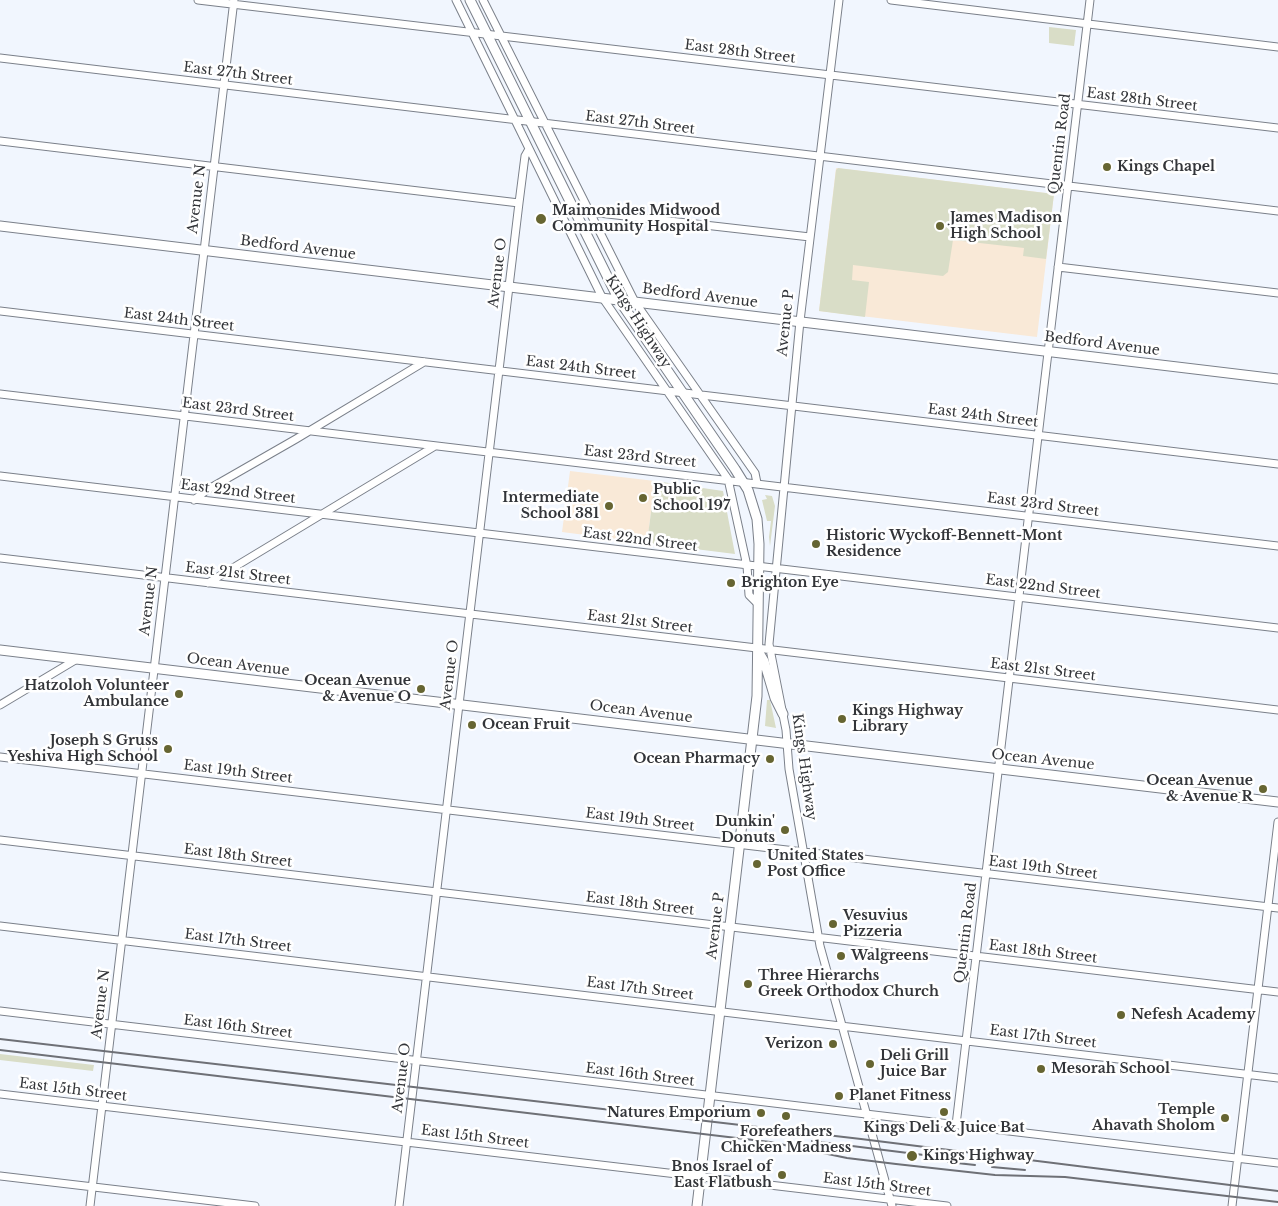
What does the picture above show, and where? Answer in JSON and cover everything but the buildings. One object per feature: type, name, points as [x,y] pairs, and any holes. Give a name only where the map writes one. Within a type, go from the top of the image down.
[{"type":"main road","name":"Kings Highway","points":[[470,0],[619,300],[748,491],[757,519],[757,648]]},
{"type":"main road","name":"Bedford Avenue","points":[[0,226],[1278,379]]},
{"type":"main road","points":[[757,648],[764,662],[782,714]]},
{"type":"main road","name":"Avenue P","points":[[697,1206],[757,696],[757,648]]},
{"type":"main road","name":"Ocean Avenue","points":[[0,650],[1278,802]]},
{"type":"street","name":"East 28th Street","points":[[198,0],[234,2],[501,36],[1278,128]]},
{"type":"street","name":"Kings Highway","points":[[456,0],[602,297],[728,480],[747,566],[749,595],[758,604]]},
{"type":"street","name":"Kings Highway","points":[[483,0],[635,302],[755,474],[757,483]]},
{"type":"street","name":"Avenue P","points":[[770,650],[800,321],[839,0]]},
{"type":"street","points":[[891,0],[1278,46]]},
{"type":"street","name":"Quentin Road","points":[[956,1125],[1090,0]]},
{"type":"street","name":"Avenue N","points":[[90,1206],[110,1024],[132,856],[234,2]]},
{"type":"street","name":"East 27th Street","points":[[0,58],[1278,210]]},
{"type":"street","points":[[0,141],[519,203]]},
{"type":"street","name":"Avenue O","points":[[399,1206],[519,203],[525,156],[529,149]]},
{"type":"street","points":[[560,211],[590,212],[810,237]]},
{"type":"street","points":[[1058,267],[1278,293]]},
{"type":"street","name":"East 24th Street","points":[[0,312],[1278,464]]},
{"type":"street","points":[[194,500],[207,490],[310,431],[424,362]]},
{"type":"street","name":"East 23rd Street","points":[[0,394],[1278,546]]},
{"type":"street","points":[[208,583],[436,446]]},
{"type":"street","name":"East 22nd Street","points":[[0,476],[1278,628]]},
{"type":"street","name":"East 21st Street","points":[[0,558],[1278,710]]},
{"type":"street","name":"Kings Highway","points":[[770,650],[818,938],[892,1203]]},
{"type":"street","points":[[0,705],[77,659]]},
{"type":"street","name":"East 19th Street","points":[[0,756],[1278,908]]},
{"type":"street","points":[[1232,1206],[1278,822]]},
{"type":"street","name":"East 18th Street","points":[[0,840],[1278,992]]},
{"type":"street","name":"East 17th Street","points":[[0,926],[1278,1078]]},
{"type":"street","name":"East 16th Street","points":[[0,1011],[1278,1164]]},
{"type":"street","name":"East 15th Street","points":[[0,1094],[700,1177],[892,1203],[947,1206]]},
{"type":"street","points":[[0,1176],[254,1206]]},
{"type":"shaded area","name":"James Madison High School","points":[[836,168],[1054,194],[1037,337],[819,311]]},
{"type":"shaded area","name":"Intermediate School 381","points":[[570,471],[655,481],[647,543],[562,532]]},
{"type":"green space","points":[[1049,27],[1076,30],[1074,46],[1049,43]]},
{"type":"green space","name":"James Madison High School","points":[[838,168],[1054,194],[1046,259],[1023,256],[1024,248],[953,240],[948,272],[943,276],[853,265],[852,280],[869,282],[865,317],[819,311],[836,170]]},
{"type":"green space","points":[[655,481],[723,491],[735,554],[647,543]]},
{"type":"green space","points":[[765,495],[772,496],[775,506],[770,546],[771,521],[767,521],[762,500],[767,499]]},
{"type":"green space","points":[[767,700],[770,700],[776,728],[765,726]]},
{"type":"green space","points":[[0,1054],[94,1065],[93,1071],[0,1060]]},
{"type":"railway","points":[[0,1039],[861,1139],[1278,1191]]},
{"type":"railway","points":[[0,1050],[770,1142],[847,1158],[896,1164],[995,1175],[1065,1177],[1278,1202]]},
{"type":"railway","points":[[812,1141],[956,1159]]},
{"type":"railway","points":[[948,1162],[975,1165]]},
{"type":"railway","points":[[992,1167],[1025,1170]]},
{"type":"place","name":"Kings Chapel","points":[[1107,167]]},
{"type":"place","name":"Maimonides Midwood Community Hospital","points":[[541,219]]},
{"type":"place","name":"James Madison High School","points":[[940,226]]},
{"type":"place","name":"Public School 197","points":[[643,498]]},
{"type":"place","name":"Intermediate School 381","points":[[609,506]]},
{"type":"place","name":"Historic Wyckoff-Bennett-Mont Residence","points":[[816,544]]},
{"type":"place","name":"Brighton Eye","points":[[731,583]]},
{"type":"place","name":"Ocean Avenue & Avenue O","points":[[421,689]]},
{"type":"place","name":"Hatzoloh Volunteer Ambulance","points":[[179,694]]},
{"type":"place","name":"Kings Highway Library","points":[[842,719]]},
{"type":"place","name":"Ocean Fruit","points":[[472,725]]},
{"type":"place","name":"Joseph S Gruss Yeshiva High School","points":[[168,749]]},
{"type":"place","name":"Ocean Pharmacy","points":[[770,759]]},
{"type":"place","name":"Ocean Avenue & Avenue R","points":[[1263,789]]},
{"type":"place","name":"Dunkin' Donuts","points":[[785,830]]},
{"type":"place","name":"United States Post Office","points":[[757,864]]},
{"type":"place","name":"Vesuvius Pizzeria","points":[[833,924]]},
{"type":"place","name":"Walgreens","points":[[841,956]]},
{"type":"place","name":"Three Hierarchs Greek Orthodox Church","points":[[748,984]]},
{"type":"place","name":"Nefesh Academy","points":[[1121,1015]]},
{"type":"place","name":"Verizon","points":[[833,1044]]},
{"type":"place","name":"Deli Grill Juice Bar","points":[[870,1064]]},
{"type":"place","name":"Mesorah School","points":[[1041,1069]]},
{"type":"place","name":"Planet Fitness","points":[[839,1096]]},
{"type":"place","name":"Kings Deli & Juice Bat","points":[[944,1112]]},
{"type":"place","name":"Natures Emporium","points":[[761,1113]]},
{"type":"place","name":"Forefeathers Chicken Madness","points":[[786,1116]]},
{"type":"place","name":"Temple Ahavath Sholom","points":[[1225,1118]]},
{"type":"place","name":"Kings Highway","points":[[912,1156]]},
{"type":"place","name":"Bnos Israel of East Flatbush","points":[[782,1175]]}]
